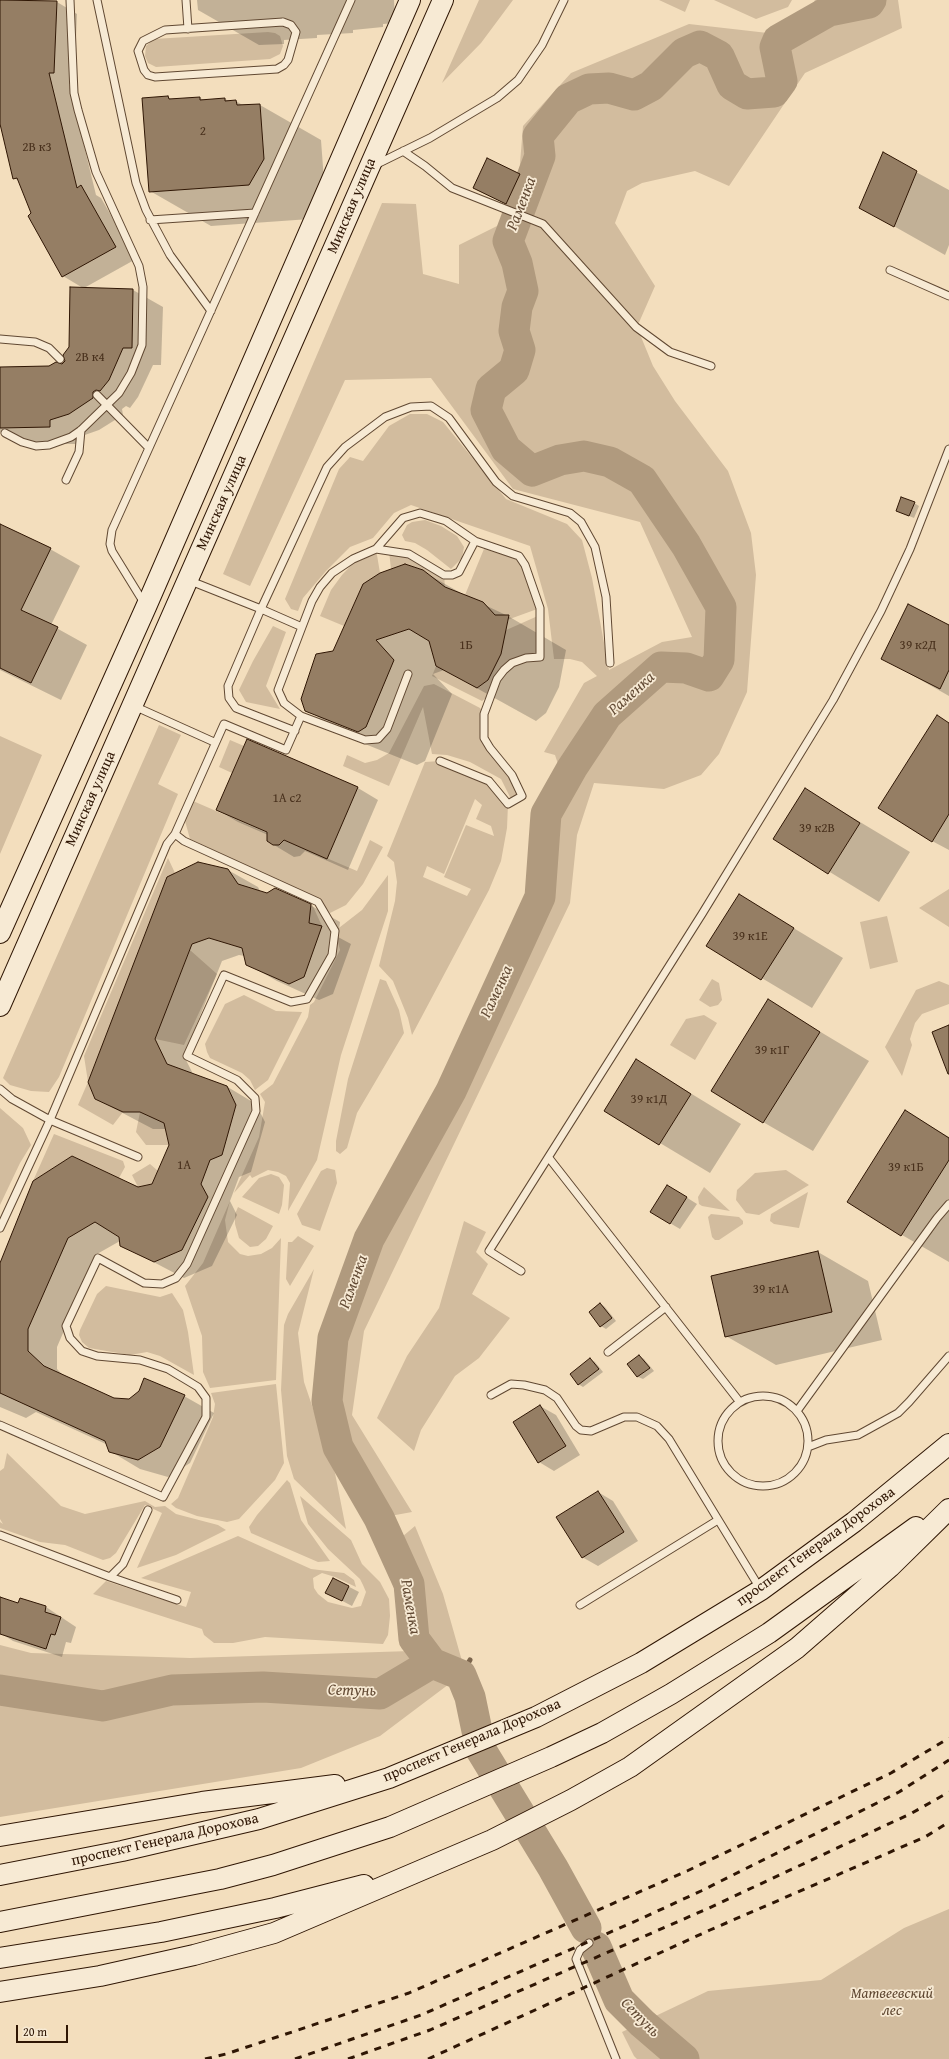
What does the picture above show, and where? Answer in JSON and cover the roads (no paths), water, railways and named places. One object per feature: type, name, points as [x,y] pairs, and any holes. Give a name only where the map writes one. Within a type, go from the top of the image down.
[{"type":"main road","name":"Минская улица","points":[[0,933],[146,607],[410,0]]},
{"type":"main road","name":"Минская улица","points":[[0,1006],[443,0]]},
{"type":"main road","name":"проспект Генерала Дорохова","points":[[0,1875],[201,1834],[258,1819],[389,1778],[536,1717],[641,1663],[761,1590],[854,1522],[949,1444]]},
{"type":"main road","points":[[0,1922],[220,1879],[273,1865],[390,1827],[551,1757],[602,1733],[671,1694],[769,1633],[949,1504]]},
{"type":"main road","points":[[0,1992],[100,1976],[194,1955],[274,1933],[421,1872],[492,1840],[571,1800],[630,1767],[797,1648],[890,1567],[949,1509]]},
{"type":"main road","points":[[0,1836],[202,1802],[389,1778]]},
{"type":"main road","points":[[0,1958],[161,1932],[275,1908],[348,1888],[421,1872]]},
{"type":"lane","points":[[5,433],[30,446],[42,446],[60,442],[81,430],[125,384],[140,350],[143,287],[135,254],[96,172],[80,124],[74,93],[70,0]]},
{"type":"lane","points":[[96,0],[136,183],[150,220],[170,255],[211,312]]},
{"type":"lane","points":[[186,0],[188,29]]},
{"type":"lane","points":[[146,607],[112,551],[110,538],[149,448],[351,0]]},
{"type":"lane","points":[[369,168],[430,138],[497,98],[518,80],[542,45],[564,0]]},
{"type":"lane","points":[[283,22],[291,25],[296,32],[288,60],[284,65],[277,69],[155,77],[148,75],[144,70],[138,52],[143,41],[162,31],[188,29],[283,22]]},
{"type":"lane","points":[[403,151],[425,166],[452,188],[543,224],[636,327],[670,352],[711,366]]},
{"type":"lane","points":[[150,220],[255,213]]},
{"type":"lane","points":[[890,270],[949,296]]},
{"type":"lane","points":[[0,339],[35,342],[49,348],[60,358]]},
{"type":"lane","points":[[96,396],[149,448]]},
{"type":"lane","points":[[295,731],[236,708],[229,698],[228,686],[261,609],[327,467],[345,447],[385,417],[411,407],[431,406],[449,418],[496,482],[513,496],[570,513],[581,522],[595,547],[606,597],[610,663]]},
{"type":"lane","points":[[66,480],[79,452],[81,430]]},
{"type":"lane","points":[[522,1271],[489,1251],[542,1164],[549,1158],[726,876],[833,700],[881,611],[910,549],[949,449]]},
{"type":"lane","points":[[408,674],[387,729],[378,739],[364,740],[301,716],[284,703],[278,690],[312,601],[332,573],[353,559],[376,549],[403,518],[420,513],[446,521],[475,540],[519,556],[525,565],[540,608],[540,657],[526,658],[512,662],[497,679],[484,714],[484,738],[490,748],[512,775],[522,796],[508,804],[489,781],[440,761]]},
{"type":"lane","points":[[376,549],[409,554],[444,575],[452,576],[459,572],[475,540]]},
{"type":"lane","points":[[188,580],[302,627]]},
{"type":"lane","points":[[133,705],[214,742]]},
{"type":"lane","points":[[0,1228],[50,1120],[167,844],[175,834],[214,742],[224,724],[286,750],[301,716]]},
{"type":"lane","points":[[0,1425],[163,1497],[206,1417],[206,1398],[198,1387],[184,1377],[168,1369],[140,1360],[97,1356],[82,1351],[70,1338],[66,1326],[98,1258],[144,1284],[162,1284],[176,1278],[190,1256],[256,1111],[254,1098],[237,1080],[187,1056],[224,975],[291,1002],[307,999],[332,955],[335,931],[318,902],[184,841],[175,834]]},
{"type":"lane","points":[[0,1089],[12,1099],[50,1120],[138,1158]]},
{"type":"lane","points":[[549,1158],[739,1401]]},
{"type":"lane","points":[[797,1411],[937,1218],[949,1204]]},
{"type":"lane","points":[[608,1352],[666,1307]]},
{"type":"lane","points":[[808,1447],[826,1440],[858,1435],[898,1413],[910,1402],[949,1356]]},
{"type":"lane","points":[[491,1395],[511,1384],[524,1385],[545,1390],[557,1398],[576,1426],[581,1430],[591,1431],[624,1417],[637,1417],[657,1426],[669,1439],[761,1590]]},
{"type":"lane","points":[[763,1395],[778,1397],[790,1404],[797,1411],[808,1430],[808,1447],[803,1463],[793,1475],[779,1484],[763,1486],[747,1484],[733,1475],[723,1463],[717,1447],[718,1431],[724,1416],[739,1401],[763,1395]]},
{"type":"lane","points":[[110,1577],[123,1564],[148,1510]]},
{"type":"lane","points":[[580,1605],[718,1520]]},
{"type":"lane","points":[[0,1535],[110,1577],[177,1600]]},
{"type":"lane","points":[[589,1943],[580,1950],[576,1959],[616,2059]]},
{"type":"waterway","name":"Раменка","points":[[432,1663],[414,1639],[409,1584],[379,1518],[338,1447],[327,1401],[333,1338],[369,1239],[451,1091],[540,897],[546,814],[572,768],[607,715],[661,667],[686,668],[709,676],[719,660],[721,607],[686,545],[642,480],[610,462],[584,456],[560,460],[532,471],[506,449],[486,410],[491,389],[514,370],[520,350],[514,331],[517,307],[523,291],[517,263],[508,241],[540,156],[538,136],[568,99],[589,89],[609,88],[634,95],[651,86],[684,53],[700,46],[719,56],[732,85],[747,94],[774,92],[782,81],[775,47],[778,40],[829,11],[869,3],[871,0]]},
{"type":"waterway","points":[[461,1675],[470,1660]]},
{"type":"waterway","name":"Сетунь","points":[[0,1690],[103,1706],[172,1690],[263,1687],[380,1694],[432,1663],[461,1675],[470,1697],[481,1750],[553,1868],[586,1928]]},
{"type":"waterway","name":"Сетунь","points":[[596,1947],[619,2000],[642,2023],[684,2059]]},
{"type":"railway","points":[[205,2059],[226,2054],[409,1993],[687,1871],[891,1773],[949,1738]]},
{"type":"railway","points":[[295,2059],[421,2015],[638,1920],[701,1891],[899,1792],[949,1760]]},
{"type":"railway","points":[[348,2059],[430,2030],[709,1908],[912,1813],[949,1792]]},
{"type":"railway","points":[[428,2059],[710,1930],[925,1837],[949,1822]]},
{"type":"park label","name":"Матвеевский лес","points":[[892,2002]]}]
